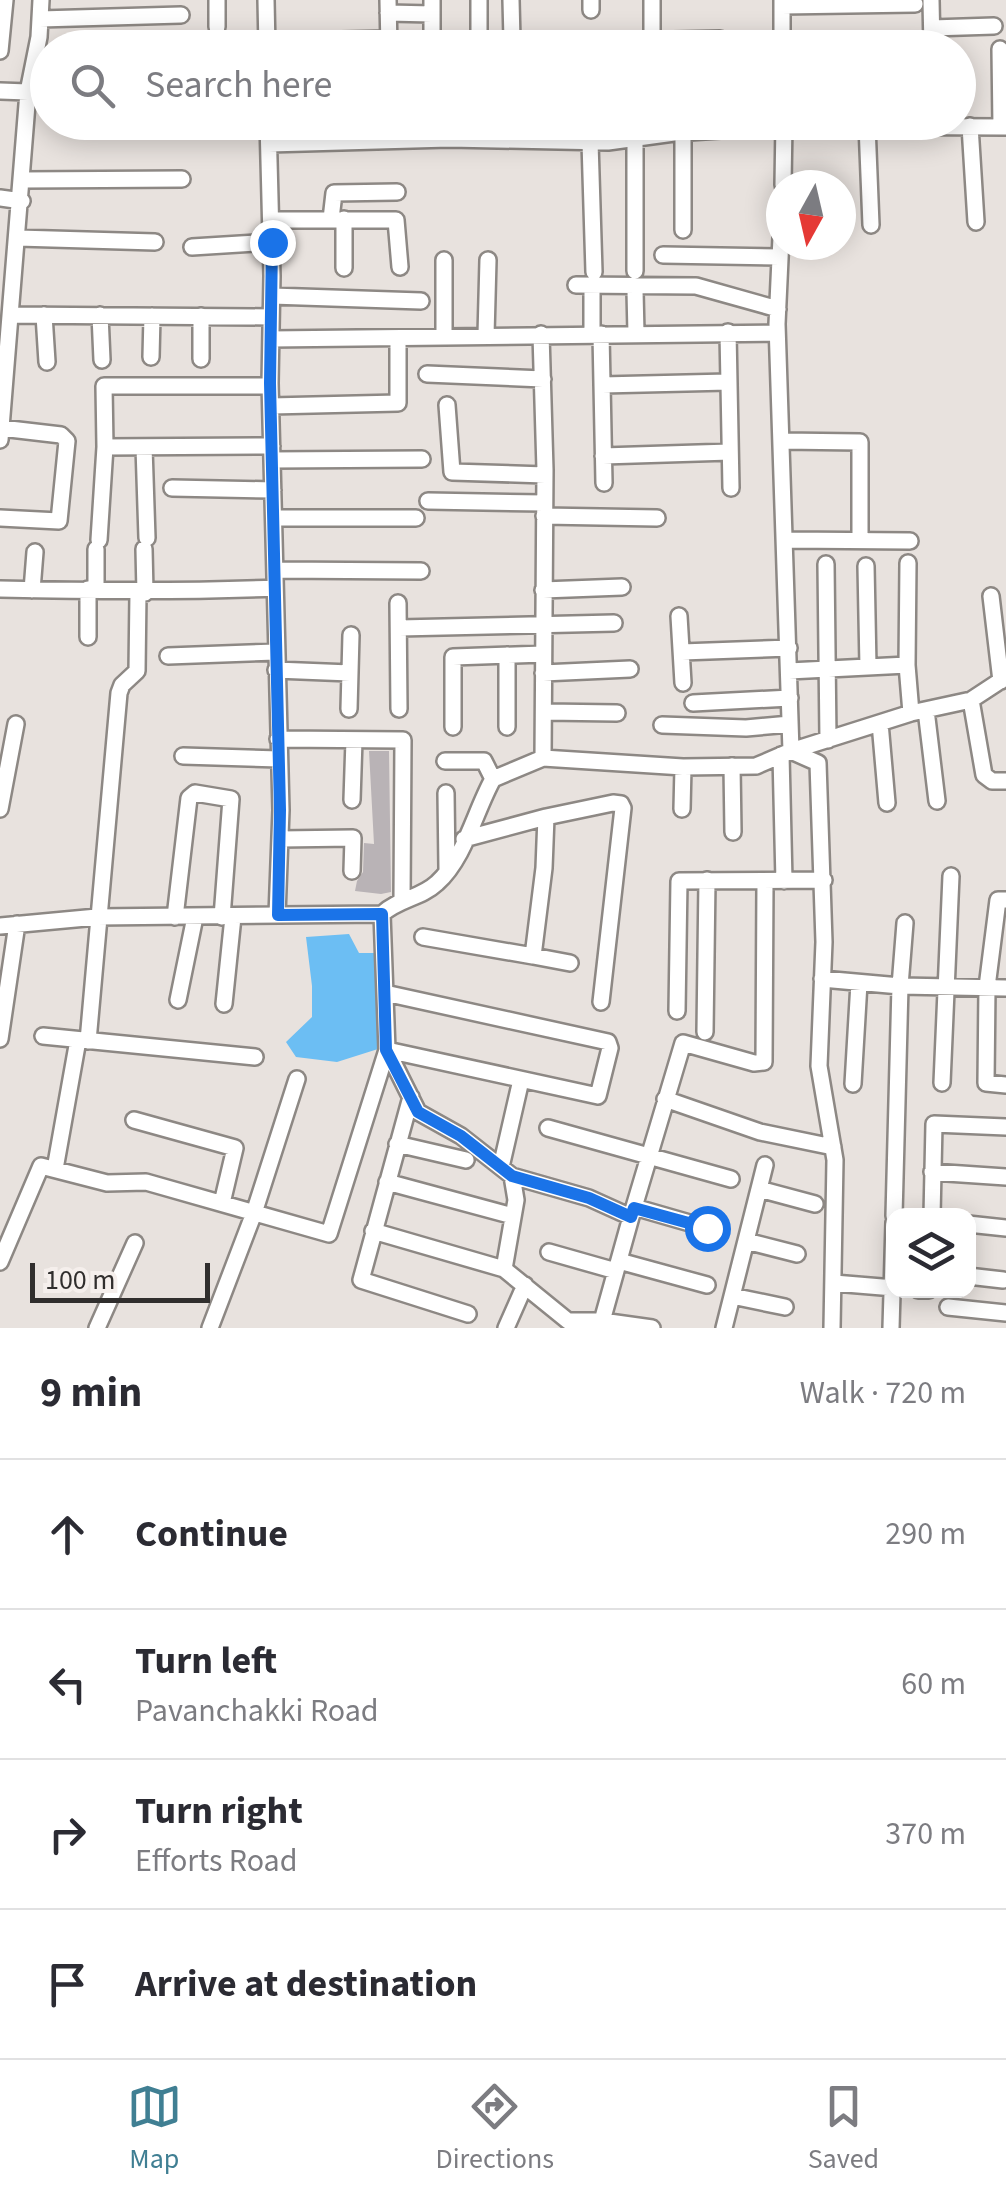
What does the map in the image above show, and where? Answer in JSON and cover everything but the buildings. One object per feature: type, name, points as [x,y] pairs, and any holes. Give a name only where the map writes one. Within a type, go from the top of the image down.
[{"type":"street","points":[[0,52],[4,0]]},
{"type":"street","points":[[41,0],[41,30]]},
{"type":"street","points":[[217,0],[218,28]]},
{"type":"street","points":[[266,0],[267,30]]},
{"type":"street","points":[[478,0],[479,30]]},
{"type":"street","points":[[511,0],[512,30]]},
{"type":"street","points":[[652,0],[652,30]]},
{"type":"street","points":[[782,30],[782,3],[923,2],[932,28],[994,26]]},
{"type":"street","points":[[388,6],[432,7]]},
{"type":"street","points":[[40,19],[181,16]]},
{"type":"street","points":[[976,126],[1004,127],[1000,49]]},
{"type":"street","points":[[0,440],[3,357],[12,316],[30,86]]},
{"type":"street","points":[[0,91],[28,92]]},
{"type":"street","points":[[269,140],[278,915]]},
{"type":"street","points":[[269,144],[306,140]]},
{"type":"street","points":[[523,140],[612,140]]},
{"type":"street","points":[[635,140],[635,271]]},
{"type":"street","points":[[683,230],[684,140]]},
{"type":"street","points":[[784,140],[784,170]]},
{"type":"street","points":[[868,140],[871,225]]},
{"type":"street","points":[[971,140],[976,222]]},
{"type":"street","points":[[590,142],[594,272]]},
{"type":"street","points":[[23,180],[182,179]]},
{"type":"street","points":[[344,268],[334,193],[397,192]]},
{"type":"street","points":[[0,198],[22,200]]},
{"type":"street","points":[[271,220],[396,220],[400,267]]},
{"type":"street","points":[[18,238],[154,242]]},
{"type":"street","points":[[192,246],[272,242]]},
{"type":"street","points":[[663,255],[766,257]]},
{"type":"street","points":[[444,260],[444,337]]},
{"type":"street","points":[[486,336],[488,260]]},
{"type":"street","points":[[780,260],[777,332],[790,698],[784,881]]},
{"type":"street","points":[[604,482],[602,385],[596,334],[584,288],[696,286],[778,308]]},
{"type":"street","points":[[635,291],[636,334]]},
{"type":"street","points":[[272,296],[421,301]]},
{"type":"street","points":[[44,314],[47,362]]},
{"type":"street","points":[[100,315],[102,360]]},
{"type":"street","points":[[12,316],[271,317]]},
{"type":"street","points":[[151,357],[152,316]]},
{"type":"street","points":[[200,359],[202,316]]},
{"type":"street","points":[[728,332],[731,488]]},
{"type":"street","points":[[271,339],[777,332]]},
{"type":"street","points":[[541,334],[545,476],[543,758]]},
{"type":"street","points":[[270,406],[398,403],[398,338]]},
{"type":"street","points":[[427,374],[543,379]]},
{"type":"street","points":[[602,385],[728,382]]},
{"type":"street","points":[[88,637],[105,447],[104,386],[270,386]]},
{"type":"street","points":[[447,405],[452,472],[545,476]]},
{"type":"street","points":[[0,518],[59,521],[67,442],[61,436],[1,428]]},
{"type":"street","points":[[782,441],[860,442],[860,541]]},
{"type":"street","points":[[105,447],[422,459]]},
{"type":"street","points":[[56,1170],[83,1040],[120,688],[137,671],[146,544],[144,447]]},
{"type":"street","points":[[604,456],[730,452]]},
{"type":"street","points":[[172,488],[273,490]]},
{"type":"street","points":[[428,502],[656,518]]},
{"type":"street","points":[[274,518],[416,518]]},
{"type":"street","points":[[786,540],[910,541]]},
{"type":"street","points":[[32,590],[35,552]]},
{"type":"street","points":[[908,563],[907,665],[936,801]]},
{"type":"street","points":[[826,564],[828,740]]},
{"type":"street","points":[[866,566],[868,667]]},
{"type":"street","points":[[274,570],[421,570]]},
{"type":"street","points":[[0,589],[141,593],[275,588]]},
{"type":"street","points":[[542,590],[622,588]]},
{"type":"street","points":[[0,926],[97,916],[382,914],[418,897],[448,873],[493,779],[543,758],[683,767],[756,766],[919,712],[972,700],[1003,679],[991,596]]},
{"type":"street","points":[[398,603],[399,709]]},
{"type":"street","points":[[679,616],[683,683]]},
{"type":"street","points":[[399,628],[614,623]]},
{"type":"street","points":[[348,709],[351,635]]},
{"type":"street","points":[[682,652],[789,648]]},
{"type":"street","points":[[168,656],[276,652]]},
{"type":"street","points":[[453,727],[453,657],[543,654]]},
{"type":"street","points":[[507,655],[507,727]]},
{"type":"street","points":[[789,671],[907,665]]},
{"type":"street","points":[[544,673],[630,669]]},
{"type":"street","points":[[276,670],[350,673]]},
{"type":"street","points":[[694,703],[790,698]]},
{"type":"street","points":[[972,700],[984,775],[992,781],[1006,781]]},
{"type":"street","points":[[545,712],[618,713]]},
{"type":"street","points":[[0,810],[16,724]]},
{"type":"street","points":[[662,725],[746,728],[790,724]]},
{"type":"street","points":[[880,724],[887,804]]},
{"type":"street","points":[[278,739],[403,740],[402,902]]},
{"type":"street","points":[[352,800],[354,740]]},
{"type":"street","points":[[786,753],[818,763],[824,880],[819,1066],[833,1147],[832,1328]]},
{"type":"street","points":[[183,756],[278,758]]},
{"type":"street","points":[[446,760],[484,761],[493,779]]},
{"type":"street","points":[[732,766],[732,832]]},
{"type":"street","points":[[682,809],[683,767]]},
{"type":"street","points":[[175,916],[189,798],[195,793],[227,797],[232,803],[224,1004]]},
{"type":"street","points":[[446,793],[448,873]]},
{"type":"street","points":[[464,839],[621,804],[624,808],[602,1002]]},
{"type":"street","points":[[532,956],[544,868],[546,818]]},
{"type":"street","points":[[280,839],[353,838],[352,871]]},
{"type":"street","points":[[942,1083],[951,876]]},
{"type":"street","points":[[677,1011],[678,885],[684,879],[824,880]]},
{"type":"street","points":[[706,1032],[707,880]]},
{"type":"street","points":[[612,1324],[618,1266],[683,1043],[754,1064],[764,1062],[765,882]]},
{"type":"street","points":[[1006,900],[998,900],[987,987],[986,1083],[1006,1085]]},
{"type":"street","points":[[0,1262],[41,1166],[107,1183],[146,1182],[328,1234],[386,1050],[382,914]]},
{"type":"street","points":[[178,1000],[195,917]]},
{"type":"street","points":[[894,1208],[905,923]]},
{"type":"street","points":[[0,1039],[18,924]]},
{"type":"street","points":[[423,936],[570,962]]},
{"type":"street","points":[[822,980],[1006,988]]},
{"type":"street","points":[[853,1084],[858,982]]},
{"type":"street","points":[[386,993],[610,1044],[598,1096],[386,1050]]},
{"type":"street","points":[[43,1036],[255,1058]]},
{"type":"street","points":[[386,1050],[418,1112],[461,1136],[507,1172],[632,1212],[707,1228]]},
{"type":"street","points":[[210,1328],[254,1213],[297,1079]]},
{"type":"street","points":[[504,1270],[516,1200],[507,1172],[522,1080]]},
{"type":"street","points":[[410,1097],[360,1278],[362,1282],[468,1314]]},
{"type":"street","points":[[665,1100],[760,1132],[833,1147]]},
{"type":"street","points":[[134,1120],[234,1146],[222,1204]]},
{"type":"street","points":[[932,1208],[934,1124],[1006,1127]]},
{"type":"street","points":[[548,1128],[731,1180]]},
{"type":"street","points":[[397,1144],[466,1160]]},
{"type":"street","points":[[724,1328],[765,1165]]},
{"type":"street","points":[[932,1172],[1006,1177]]},
{"type":"street","points":[[387,1182],[513,1216]]},
{"type":"street","points":[[759,1189],[815,1204]]},
{"type":"street","points":[[976,1225],[1006,1228]]},
{"type":"street","points":[[373,1231],[504,1270],[567,1325],[652,1328]]},
{"type":"street","points":[[746,1241],[797,1254]]},
{"type":"street","points":[[97,1328],[135,1243]]},
{"type":"street","points":[[548,1252],[706,1285]]},
{"type":"street","points":[[976,1277],[1003,1280]]},
{"type":"street","points":[[834,1284],[886,1288]]},
{"type":"street","points":[[506,1328],[525,1285]]},
{"type":"street","points":[[732,1296],[786,1307]]},
{"type":"street","points":[[891,1328],[892,1298]]},
{"type":"street","points":[[948,1308],[1006,1312]]},
{"type":"street","points":[[974,1328],[977,1310]]},
{"type":"water","points":[[349,934],[359,953],[377,953],[382,1025],[378,1049],[337,1062],[296,1057],[286,1042],[312,1017],[306,937]]},
{"type":"route","points":[[272,242],[270,383],[280,810],[278,915],[382,914],[386,1050],[418,1112],[461,1136],[512,1176],[589,1198],[631,1217],[634,1208],[707,1228]]}]
